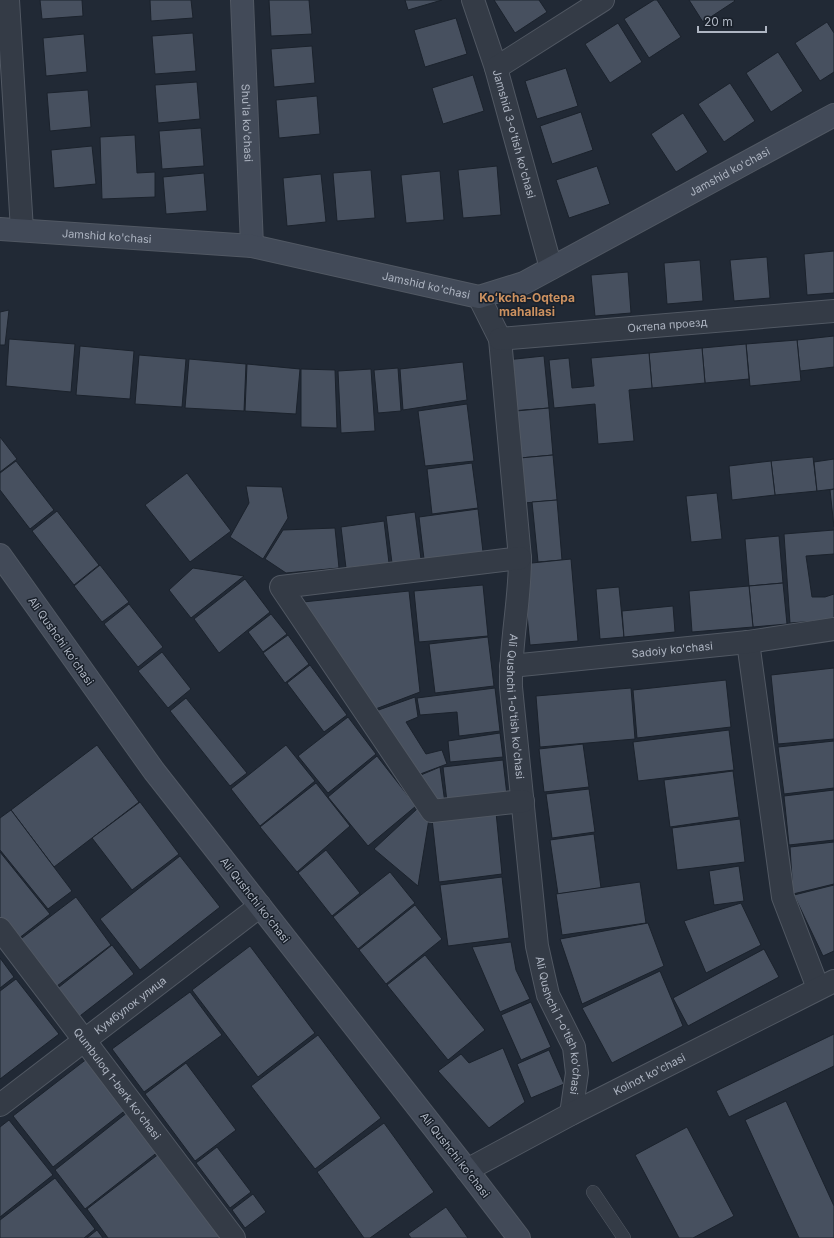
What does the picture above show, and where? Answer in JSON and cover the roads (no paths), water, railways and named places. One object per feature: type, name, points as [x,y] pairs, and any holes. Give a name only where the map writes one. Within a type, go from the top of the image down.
[{"type":"street","points":[[8,0],[22,230]]},
{"type":"street","name":"Shu'la ko'chasi","points":[[242,0],[252,246]]},
{"type":"street","name":"Jamshid 3-o'tish ko'chasi","points":[[473,0],[496,68],[551,268]]},
{"type":"street","points":[[496,68],[603,0]]},
{"type":"street","name":"Jamshid ko'chasi","points":[[0,229],[252,246],[479,297],[524,283],[834,115]]},
{"type":"street","name":"Ali Qushchi 1-o'tish ko'chasi","points":[[479,297],[500,339],[520,558],[520,578],[511,666],[511,687],[538,946],[548,994],[574,1047],[577,1072],[571,1114]]},
{"type":"street","name":"Октепа проезд","points":[[500,339],[834,311]]},
{"type":"street","name":"Ali Qushchi koʻchasi","points":[[0,555],[154,771],[519,1238]]},
{"type":"street","points":[[520,558],[280,587],[432,811],[523,801]]},
{"type":"street","name":"Sadoiy ko'chasi","points":[[511,666],[748,642],[834,629]]},
{"type":"street","points":[[748,642],[783,896],[826,985]]},
{"type":"street","name":"Кумбулок улица","points":[[0,1105],[260,906]]},
{"type":"street","name":"Qumbuloq 1-berk ko'chasi","points":[[0,929],[234,1238]]},
{"type":"street","name":"Koinot ko'chasi","points":[[467,1170],[571,1114],[826,985]]},
{"type":"lane","points":[[593,1192],[624,1238]]},
{"type":"district","name":"Koʻkcha-Oqtepa mahallasi","points":[[527,305]]}]
